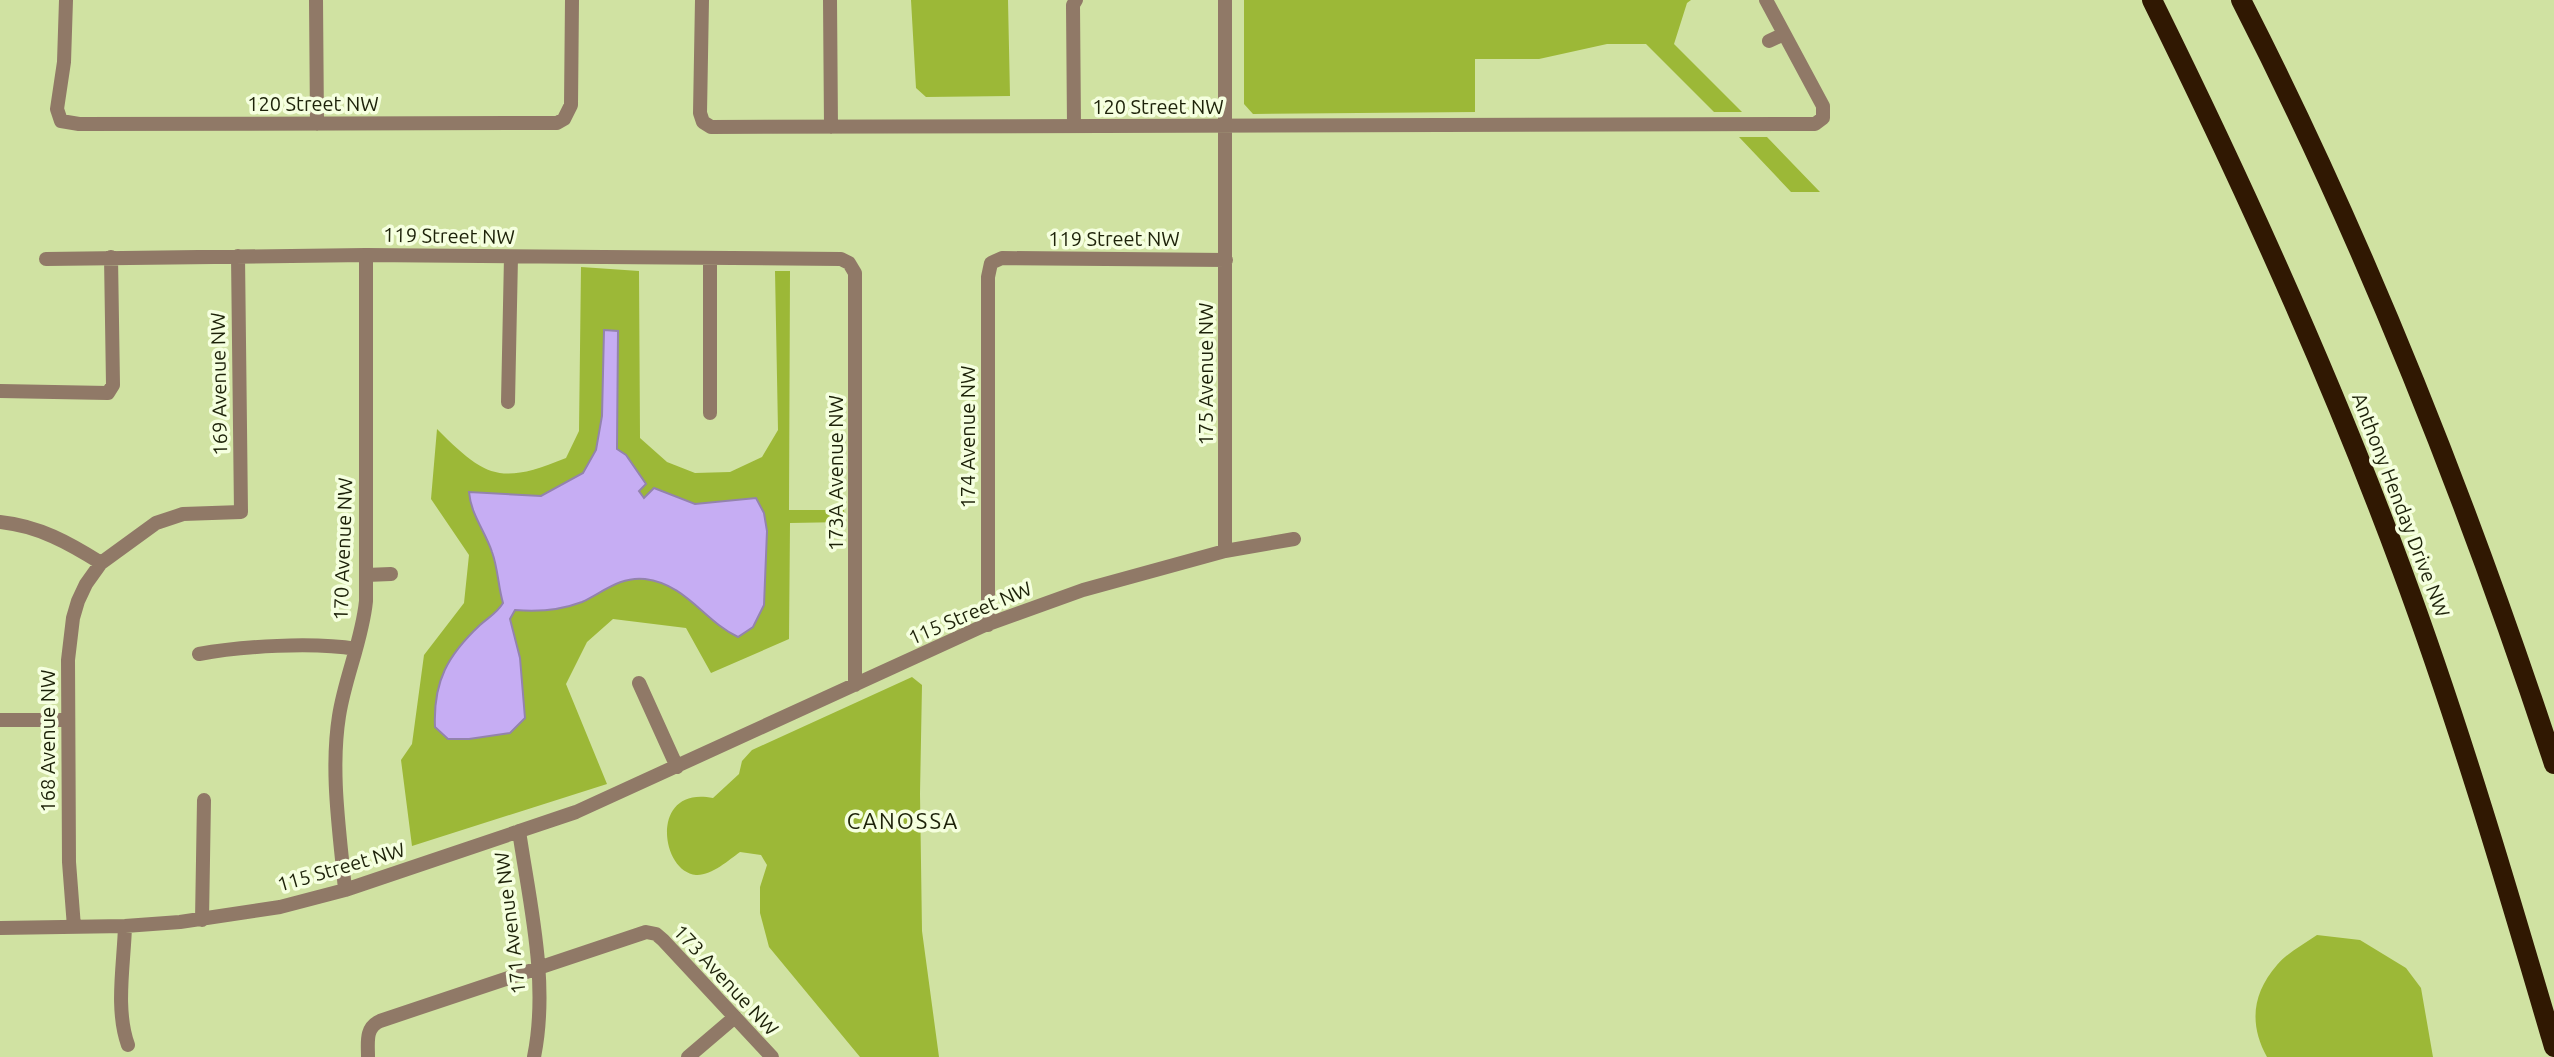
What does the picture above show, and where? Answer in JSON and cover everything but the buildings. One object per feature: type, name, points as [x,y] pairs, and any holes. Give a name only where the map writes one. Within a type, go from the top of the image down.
[{"type":"highway","name":"Anthony Henday Drive NW","points":[[2152,0],[2249,202],[2376,501],[2474,777],[2554,1047]]},
{"type":"highway","points":[[2241,0],[2325,173],[2427,413],[2482,553],[2554,764]]},
{"type":"street","name":"120 Street NW","points":[[66,0],[65,50],[57,109],[61,121],[79,124],[547,124],[564,119],[571,105],[572,0]]},
{"type":"street","points":[[316,0],[317,124]]},
{"type":"street","name":"120 Street NW","points":[[702,0],[700,113],[703,122],[711,127],[1225,128],[1614,119],[1809,125],[1823,118],[1823,106],[1784,34]]},
{"type":"street","points":[[830,0],[831,127]]},
{"type":"street","points":[[1074,126],[1073,5],[1076,0]]},
{"type":"street","name":"175 Avenue NW","points":[[1225,0],[1225,551]]},
{"type":"street","points":[[1766,0],[1784,34],[1769,41]]},
{"type":"street","name":"119 Street NW","points":[[46,259],[366,255],[833,257],[849,263]]},
{"type":"street","name":"170 Avenue NW","points":[[345,890],[336,741],[342,700],[365,611],[366,255]]},
{"type":"street","name":"169 Avenue NW","points":[[101,563],[156,523],[183,514],[241,512],[238,256]]},
{"type":"street","points":[[0,391],[108,393],[113,385],[111,257]]},
{"type":"street","points":[[508,402],[511,257]]},
{"type":"street","points":[[710,258],[710,413]]},
{"type":"street","name":"119 Street NW","points":[[1002,258],[1226,260]]},
{"type":"street","name":"174 Avenue NW","points":[[988,625],[988,277],[991,263],[1002,258]]},
{"type":"street","name":"173A Avenue NW","points":[[849,263],[855,273],[855,685]]},
{"type":"street","points":[[0,522],[49,534],[101,563]]},
{"type":"street","name":"115 Street NW","points":[[0,928],[125,926],[202,920],[280,907],[345,890],[576,812],[988,625],[1083,590],[1225,551],[1294,539]]},
{"type":"street","name":"168 Avenue NW","points":[[74,927],[69,877],[68,660],[73,618],[86,584],[101,563]]},
{"type":"street","points":[[366,575],[391,574]]},
{"type":"street","points":[[199,654],[227,649],[336,646],[356,649]]},
{"type":"street","points":[[639,683],[677,767]]},
{"type":"street","points":[[0,720],[68,720]]},
{"type":"street","points":[[202,920],[204,800]]},
{"type":"street","name":"171 Avenue NW","points":[[519,831],[538,967],[539,1022],[534,1057]]},
{"type":"street","points":[[125,926],[122,1014],[123,1032],[128,1045]]},
{"type":"street","name":"173 Avenue NW","points":[[538,967],[634,934],[650,932],[663,940],[772,1057]]},
{"type":"street","points":[[368,1057],[368,1034],[374,1024],[538,967]]},
{"type":"street","points":[[688,1057],[735,1017]]},
{"type":"green space","points":[[911,0],[1008,0],[1010,96],[926,97],[916,88]]},
{"type":"green space","points":[[1244,0],[1691,0],[1687,3],[1674,44],[1742,112],[1714,112],[1646,44],[1607,44],[1539,59],[1475,59],[1475,112],[1253,114],[1244,104]]},
{"type":"green space","points":[[1739,137],[1767,137],[1820,192],[1791,192]]},
{"type":"green space","points":[[581,267],[639,271],[640,438],[667,462],[695,473],[730,472],[762,457],[778,430],[775,271],[790,271],[789,510],[844,510],[846,522],[790,523],[789,639],[711,673],[686,628],[613,619],[587,642],[566,684],[607,784],[412,846],[401,760],[412,744],[424,655],[464,603],[469,555],[431,499],[437,429],[469,458],[495,472],[525,472],[566,458],[579,431]]},
{"type":"green space","points":[[912,677],[922,685],[922,931],[939,1057],[860,1057],[769,947],[760,913],[760,887],[767,865],[761,855],[740,852],[714,870],[696,875],[684,870],[674,860],[667,830],[670,816],[678,804],[692,797],[713,798],[739,774],[742,761],[752,750]]},
{"type":"green space","points":[[2317,935],[2360,940],[2406,968],[2421,988],[2433,1057],[2267,1057],[2257,1033],[2256,1021],[2262,987],[2281,961]]},
{"type":"shaded area","points":[[604,330],[618,331],[617,449],[626,455],[646,484],[639,491],[644,498],[654,488],[695,504],[756,498],[764,513],[767,531],[764,605],[753,627],[738,637],[672,588],[645,579],[627,580],[566,607],[515,610],[510,619],[520,658],[525,718],[510,733],[448,739],[435,727],[440,682],[459,647],[503,603],[494,558],[472,508],[469,492],[541,496],[583,473],[596,450],[602,416]]},
{"type":"district","name":"CANOSSA","points":[[903,821]]}]
